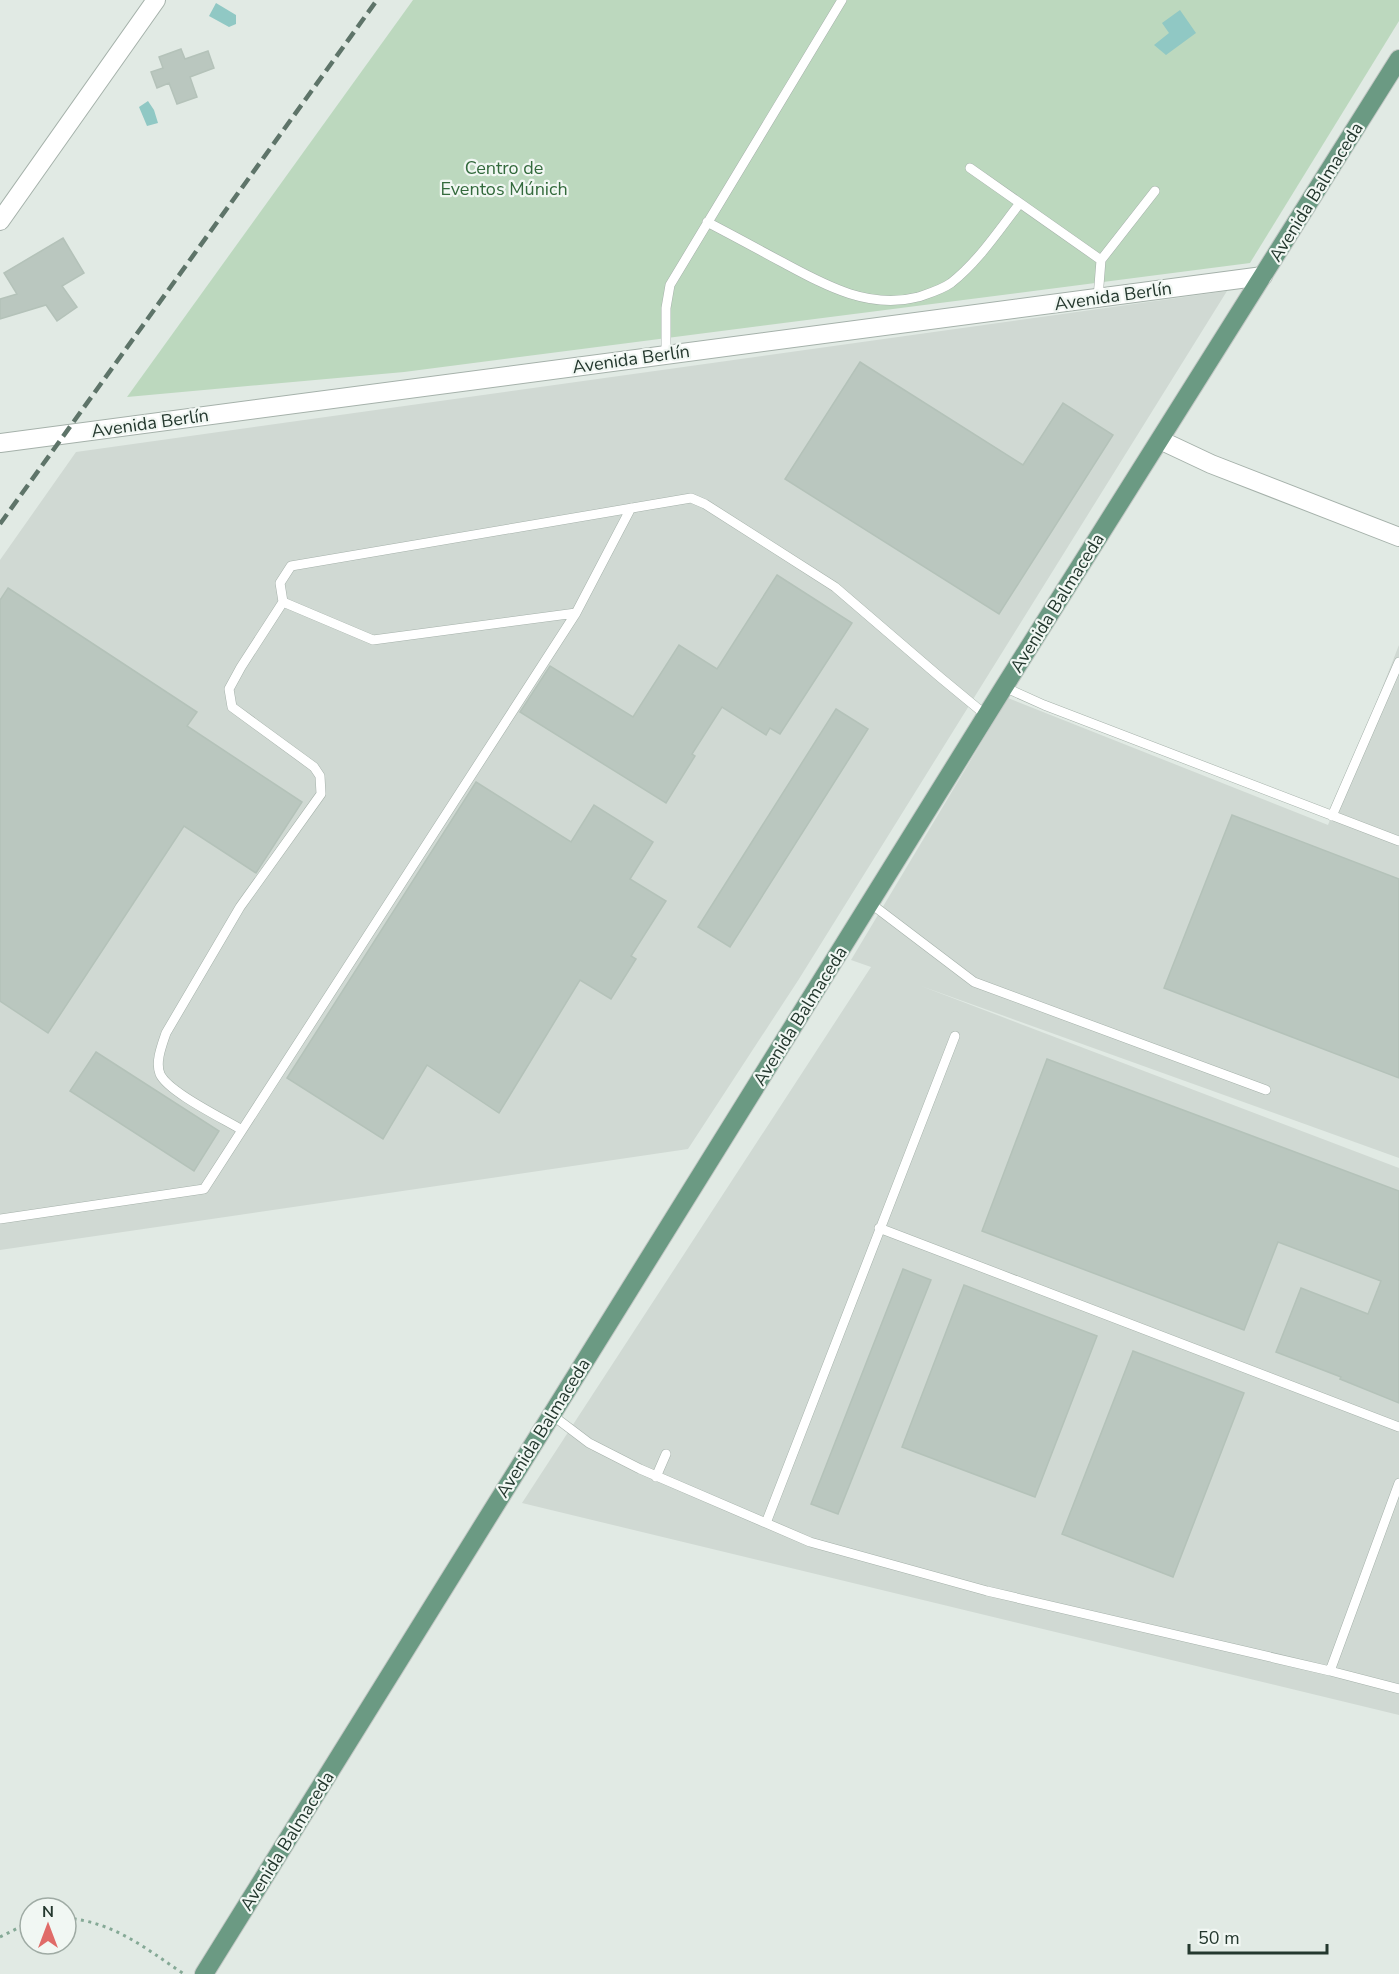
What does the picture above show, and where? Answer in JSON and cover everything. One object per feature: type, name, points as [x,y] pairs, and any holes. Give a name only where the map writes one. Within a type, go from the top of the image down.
[{"type":"main road","name":"Avenida Balmaceda","points":[[204,1974],[1004,687],[1399,59]]},
{"type":"street","points":[[0,221],[156,0]]},
{"type":"street","name":"Avenida Berlín","points":[[0,443],[1263,276]]},
{"type":"street","points":[[1160,440],[1211,464],[1399,537]]},
{"type":"lane","points":[[666,355],[666,308],[670,285],[842,0]]},
{"type":"lane","points":[[970,168],[1101,260]]},
{"type":"lane","points":[[1098,298],[1101,260],[1155,191]]},
{"type":"lane","points":[[707,222],[839,291],[881,301],[909,299],[935,292],[951,283],[969,266],[1020,203]]},
{"type":"lane","points":[[242,1130],[171,1088],[159,1073],[159,1054],[166,1033],[240,907],[321,794],[320,776],[314,767],[232,707],[230,689],[241,667],[283,602],[280,583],[291,566],[691,498],[705,504],[835,587],[987,716]]},
{"type":"lane","points":[[0,1219],[204,1189],[576,613],[631,508]]},
{"type":"lane","points":[[283,602],[373,640],[576,613]]},
{"type":"lane","points":[[1332,816],[1399,662]]},
{"type":"lane","points":[[1004,687],[1044,705],[1399,841]]},
{"type":"lane","points":[[870,903],[974,982],[1266,1090]]},
{"type":"lane","points":[[766,1523],[955,1036]]},
{"type":"lane","points":[[879,1228],[1399,1427]]},
{"type":"lane","points":[[552,1415],[589,1443],[656,1477],[810,1542],[987,1592],[1399,1689]]},
{"type":"lane","points":[[656,1477],[666,1454]]},
{"type":"lane","points":[[1330,1671],[1399,1483]]},
{"type":"path","points":[[78,1919],[113,1928],[184,1974]]},
{"type":"path","points":[[0,1937],[18,1928]]},
{"type":"shaded area","points":[[1227,291],[799,979],[688,1149],[0,1250],[0,560],[76,452]]},
{"type":"shaded area","points":[[1399,645],[1399,1158],[921,986],[1399,1168],[1399,1715],[522,1503],[871,967],[851,960],[1008,698],[1328,825]]},
{"type":"green space","name":"Centro de Eventos Múnich","points":[[413,0],[1399,0],[1399,21],[1250,263],[404,372],[127,397]]},
{"type":"water","points":[[216,3],[236,15],[236,24],[229,27],[209,16]]},
{"type":"water","points":[[1180,10],[1196,33],[1166,55],[1154,45],[1169,33],[1162,23]]},
{"type":"water","points":[[148,101],[158,123],[147,126],[139,107]]},
{"type":"building","points":[[181,49],[185,59],[208,51],[214,68],[190,77],[197,97],[177,104],[169,83],[157,88],[151,72],[163,68],[159,57]]},
{"type":"building","points":[[63,238],[84,273],[62,286],[77,307],[57,321],[46,305],[0,319],[0,299],[17,294],[4,273]]},
{"type":"building","points":[[860,362],[1023,465],[1063,403],[1113,435],[999,614],[785,479]]},
{"type":"building","points":[[777,575],[852,623],[780,734],[770,728],[766,735],[722,707],[692,754],[695,756],[666,803],[520,712],[550,666],[633,717],[679,645],[717,669]]},
{"type":"building","points":[[8,588],[197,712],[187,726],[302,802],[256,873],[184,826],[48,1033],[0,1001],[0,600]]},
{"type":"building","points":[[836,709],[868,729],[730,947],[698,927]]},
{"type":"building","points":[[476,782],[571,842],[594,805],[653,842],[630,879],[666,901],[631,956],[636,959],[611,999],[580,980],[499,1113],[427,1065],[383,1139],[287,1078]]},
{"type":"building","points":[[1232,815],[1399,879],[1399,1078],[1164,988]]},
{"type":"building","points":[[96,1052],[219,1131],[194,1171],[70,1091]]},
{"type":"building","points":[[1047,1059],[1399,1191],[1399,1403],[1340,1379],[1341,1377],[1276,1352],[1301,1288],[1368,1314],[1381,1281],[1278,1242],[1244,1330],[982,1231]]},
{"type":"building","points":[[903,1269],[931,1280],[838,1514],[811,1504]]},
{"type":"building","points":[[964,1285],[1097,1336],[1035,1497],[902,1447]]},
{"type":"building","points":[[1133,1351],[1244,1393],[1173,1577],[1062,1534]]},
{"type":"railway","points":[[0,524],[377,0]]}]
